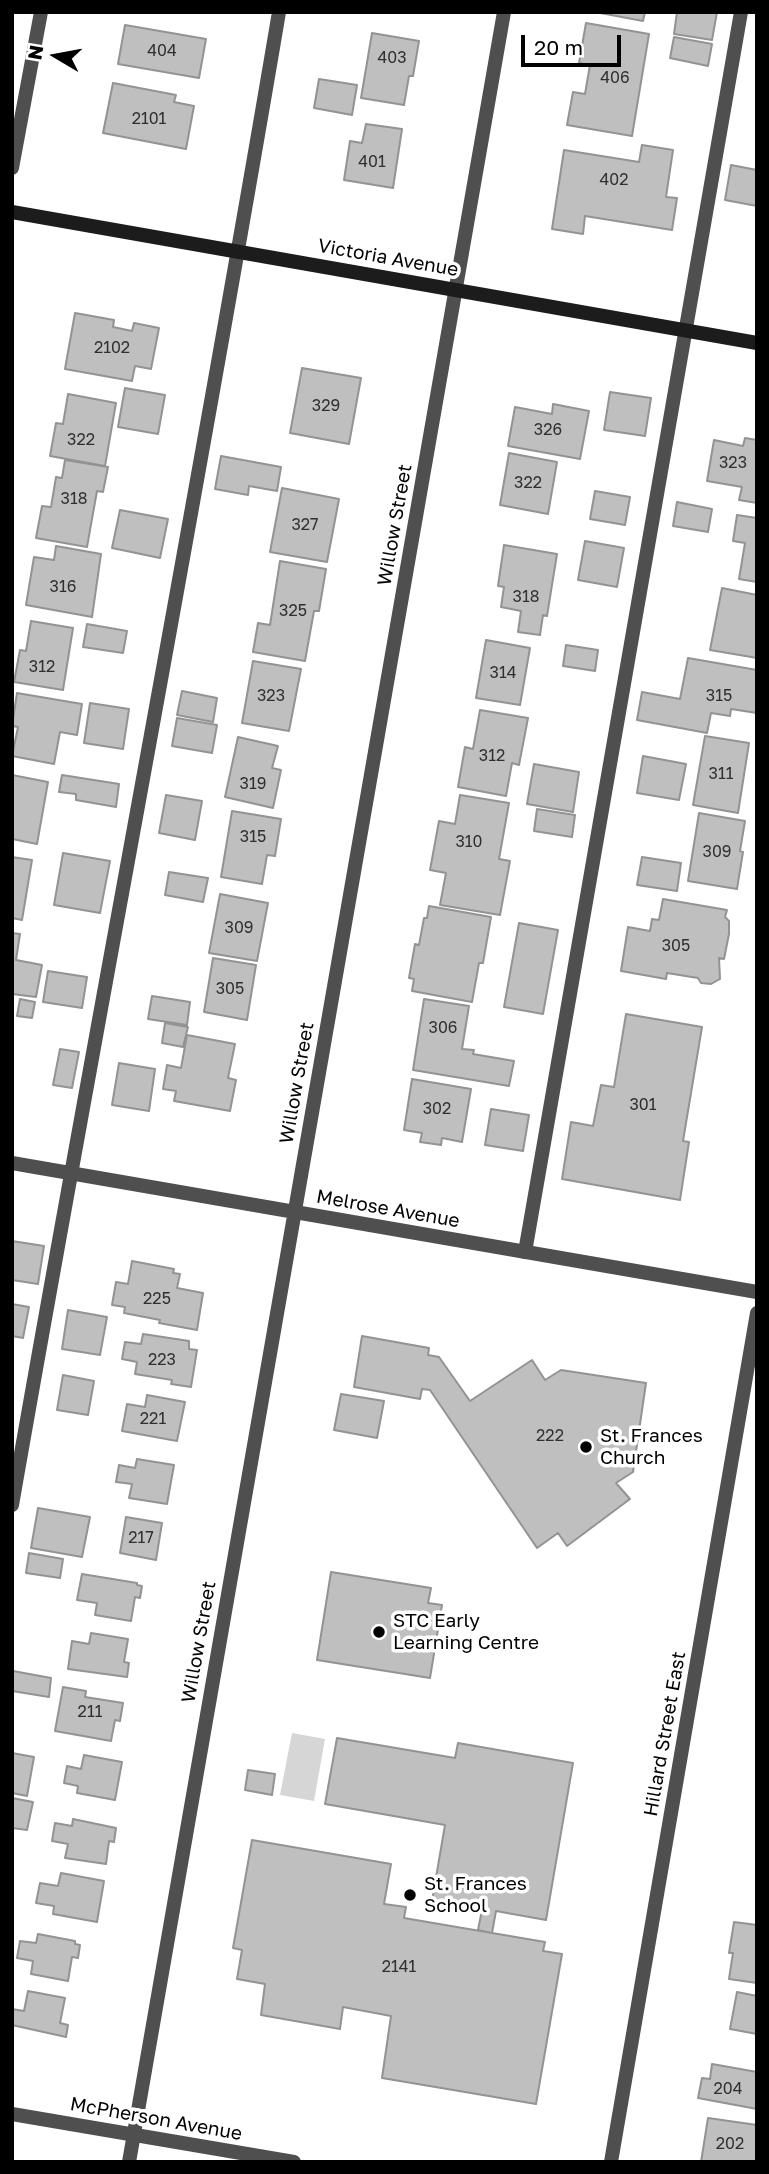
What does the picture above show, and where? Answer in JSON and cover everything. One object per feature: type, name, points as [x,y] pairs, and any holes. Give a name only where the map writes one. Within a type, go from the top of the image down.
[{"type":"street","points":[[12,168],[41,12]]},
{"type":"street","points":[[12,1506],[279,12]]},
{"type":"street","name":"Willow Street","points":[[130,2162],[132,2135],[504,12]]},
{"type":"street","points":[[525,1252],[741,12]]},
{"type":"street","name":"Victoria Avenue","points":[[12,212],[757,343]]},
{"type":"street","name":"Melrose Avenue","points":[[12,1163],[757,1292]]},
{"type":"street","name":"Hillard Street East","points":[[611,2162],[757,1313]]},
{"type":"street","name":"McPherson Avenue","points":[[12,2114],[294,2162]]},
{"type":"shaded area","points":[[292,1733],[325,1739],[314,1801],[280,1795]]},
{"type":"building","points":[[595,12],[645,12],[643,21]]},
{"type":"building","points":[[677,12],[717,12],[712,40],[674,34]]},
{"type":"building","points":[[586,23],[649,34],[632,136],[567,125],[573,92],[585,94],[590,65],[579,63]]},
{"type":"building","points":[[125,25],[206,39],[199,78],[118,64]]},
{"type":"building","points":[[372,33],[419,41],[413,76],[409,76],[404,105],[361,98]]},
{"type":"building","points":[[674,37],[712,44],[708,66],[670,58]]},
{"type":"building","points":[[319,79],[357,85],[352,115],[314,108]]},
{"type":"building","points":[[113,83],[176,95],[174,102],[194,106],[186,149],[103,133]]},
{"type":"building","points":[[366,124],[402,129],[393,188],[344,180],[350,141],[362,143]]},
{"type":"building","points":[[642,145],[673,150],[666,197],[677,198],[672,230],[585,216],[583,234],[552,229],[564,150],[639,162]]},
{"type":"building","points":[[731,165],[757,170],[757,206],[725,200]]},
{"type":"building","points":[[75,313],[114,320],[113,327],[132,331],[134,323],[159,328],[151,369],[135,366],[132,381],[65,369]]},
{"type":"building","points":[[302,368],[361,378],[349,444],[290,433]]},
{"type":"building","points":[[125,388],[165,395],[158,434],[118,427]]},
{"type":"building","points":[[610,392],[651,398],[645,436],[604,430]]},
{"type":"building","points":[[68,394],[116,403],[105,466],[50,456],[56,423],[63,424]]},
{"type":"building","points":[[553,404],[589,411],[580,459],[508,446],[515,407],[552,414]]},
{"type":"building","points":[[745,438],[757,440],[757,503],[739,500],[742,487],[707,481],[714,440],[743,446]]},
{"type":"building","points":[[509,453],[557,462],[548,514],[500,505]]},
{"type":"building","points":[[221,456],[281,467],[277,491],[249,486],[248,495],[215,489]]},
{"type":"building","points":[[65,460],[108,467],[103,492],[97,491],[87,547],[36,538],[42,506],[51,507],[56,477],[62,478]]},
{"type":"building","points":[[282,488],[339,499],[327,562],[270,552]]},
{"type":"building","points":[[595,491],[630,497],[625,525],[590,519]]},
{"type":"building","points":[[677,502],[712,509],[708,532],[673,526]]},
{"type":"building","points":[[120,510],[168,519],[160,558],[112,548]]},
{"type":"building","points":[[737,515],[757,518],[757,582],[739,579],[745,543],[733,541]]},
{"type":"building","points":[[585,541],[624,548],[617,587],[578,580]]},
{"type":"building","points":[[504,545],[557,554],[547,616],[543,615],[540,635],[518,632],[521,611],[501,607],[504,587],[498,586]]},
{"type":"building","points":[[56,546],[101,554],[92,617],[26,605],[34,557],[54,560]]},
{"type":"building","points":[[280,561],[326,569],[319,611],[314,611],[305,661],[253,652],[258,623],[270,625]]},
{"type":"building","points":[[722,588],[757,595],[757,658],[710,650]]},
{"type":"building","points":[[31,621],[73,628],[63,690],[14,682],[20,650],[26,651]]},
{"type":"building","points":[[87,624],[127,631],[123,653],[83,647]]},
{"type":"building","points":[[486,640],[530,648],[520,705],[476,698]]},
{"type":"building","points":[[566,645],[598,650],[595,671],[563,666]]},
{"type":"building","points":[[688,658],[757,670],[757,713],[731,709],[730,716],[711,713],[707,733],[637,720],[642,692],[680,699]]},
{"type":"building","points":[[253,661],[301,669],[289,731],[242,723]]},
{"type":"building","points":[[182,691],[217,698],[213,722],[177,715]]},
{"type":"building","points":[[17,693],[82,704],[77,735],[60,732],[54,764],[12,756],[18,727],[12,726]]},
{"type":"building","points":[[90,703],[129,709],[123,749],[84,743]]},
{"type":"building","points":[[480,710],[528,718],[519,765],[512,763],[506,796],[458,787],[465,747],[473,749]]},
{"type":"building","points":[[177,718],[217,725],[212,753],[172,746]]},
{"type":"building","points":[[705,736],[749,743],[738,813],[693,805]]},
{"type":"building","points":[[238,737],[278,746],[272,768],[281,770],[273,808],[225,797]]},
{"type":"building","points":[[643,756],[686,764],[679,800],[637,793]]},
{"type":"building","points":[[534,764],[579,772],[573,812],[527,804]]},
{"type":"building","points":[[12,775],[48,782],[37,844],[12,839]]},
{"type":"building","points":[[62,775],[119,784],[116,807],[76,800],[76,794],[59,792]]},
{"type":"building","points":[[166,795],[202,801],[195,840],[159,833]]},
{"type":"building","points":[[460,795],[509,803],[499,859],[510,861],[500,915],[440,905],[446,873],[430,870],[439,821],[455,824]]},
{"type":"building","points":[[537,809],[575,815],[572,837],[534,831]]},
{"type":"building","points":[[232,811],[281,819],[275,856],[267,855],[262,884],[221,877]]},
{"type":"building","points":[[699,813],[745,821],[737,889],[688,881]]},
{"type":"building","points":[[63,853],[110,861],[100,913],[54,905]]},
{"type":"building","points":[[12,857],[32,860],[22,920],[12,918]]},
{"type":"building","points":[[642,857],[681,863],[677,891],[637,885]]},
{"type":"building","points":[[169,872],[208,878],[203,902],[165,895]]},
{"type":"building","points":[[220,894],[268,903],[257,961],[209,953]]},
{"type":"building","points":[[663,899],[727,910],[725,917],[729,921],[729,934],[724,959],[719,958],[720,979],[711,984],[701,983],[698,978],[667,973],[666,979],[621,971],[628,927],[650,931],[652,919],[659,920]]},
{"type":"building","points":[[429,906],[491,917],[483,963],[479,963],[472,1002],[412,991],[414,979],[409,978],[415,944],[419,945]]},
{"type":"building","points":[[519,923],[558,930],[543,1014],[504,1007]]},
{"type":"building","points":[[12,933],[20,934],[16,960],[42,965],[36,997],[12,994]]},
{"type":"building","points":[[213,958],[256,965],[247,1020],[204,1012]]},
{"type":"building","points":[[48,971],[87,977],[82,1008],[43,1002]]},
{"type":"building","points":[[152,996],[190,1002],[187,1025],[148,1019]]},
{"type":"building","points":[[20,999],[35,1002],[32,1018],[17,1016]]},
{"type":"building","points":[[424,999],[469,1006],[462,1049],[474,1050],[473,1054],[514,1061],[509,1086],[413,1070]]},
{"type":"building","points":[[626,1014],[702,1027],[683,1141],[689,1142],[680,1200],[562,1179],[571,1122],[593,1126],[601,1085],[614,1087]]},
{"type":"building","points":[[165,1023],[188,1027],[183,1047],[162,1043]]},
{"type":"building","points":[[187,1035],[235,1044],[228,1078],[236,1080],[230,1111],[174,1101],[176,1091],[163,1089],[167,1065],[181,1068]]},
{"type":"building","points":[[60,1049],[79,1052],[72,1088],[53,1085]]},
{"type":"building","points":[[119,1063],[155,1069],[149,1111],[112,1105]]},
{"type":"building","points":[[412,1079],[471,1089],[462,1142],[442,1138],[441,1145],[420,1142],[422,1133],[404,1130]]},
{"type":"building","points":[[491,1109],[529,1115],[523,1151],[485,1145]]},
{"type":"building","points":[[12,1241],[44,1246],[38,1284],[12,1280]]},
{"type":"building","points":[[132,1261],[174,1269],[173,1273],[180,1274],[177,1288],[203,1293],[197,1330],[124,1313],[125,1307],[112,1305],[116,1282],[128,1284]]},
{"type":"building","points":[[12,1304],[29,1307],[23,1338],[12,1336]]},
{"type":"building","points":[[68,1310],[107,1317],[100,1355],[62,1349]]},
{"type":"building","points":[[143,1334],[189,1341],[189,1349],[197,1350],[191,1387],[171,1384],[172,1380],[135,1374],[137,1362],[122,1359],[125,1342],[141,1344]]},
{"type":"building","points":[[362,1336],[429,1348],[428,1355],[439,1357],[470,1401],[532,1360],[545,1380],[561,1370],[646,1383],[633,1472],[616,1483],[630,1499],[567,1546],[558,1533],[537,1548],[430,1390],[422,1389],[420,1399],[354,1387]]},
{"type":"building","points":[[63,1375],[94,1381],[88,1415],[57,1410]]},
{"type":"building","points":[[341,1394],[384,1401],[377,1438],[334,1430]]},
{"type":"building","points":[[147,1395],[185,1402],[177,1441],[122,1431],[127,1404],[145,1407]]},
{"type":"building","points":[[137,1459],[174,1465],[167,1504],[129,1498],[132,1484],[116,1482],[119,1465],[135,1468]]},
{"type":"building","points":[[38,1508],[90,1517],[82,1557],[31,1548]]},
{"type":"building","points":[[126,1517],[162,1523],[156,1560],[120,1553]]},
{"type":"building","points":[[29,1553],[63,1559],[60,1578],[26,1573]]},
{"type":"building","name":"STC Early Learning Centre","points":[[331,1572],[431,1588],[428,1603],[442,1605],[430,1678],[317,1660]]},
{"type":"building","points":[[82,1574],[142,1586],[140,1598],[135,1597],[131,1621],[95,1615],[97,1603],[77,1600]]},
{"type":"building","points":[[91,1633],[128,1639],[124,1662],[129,1663],[127,1677],[68,1669],[72,1641],[89,1644]]},
{"type":"building","points":[[13,1671],[51,1678],[49,1697],[12,1691]]},
{"type":"building","points":[[63,1687],[86,1691],[85,1697],[123,1703],[120,1721],[115,1720],[111,1741],[55,1731]]},
{"type":"building","points":[[337,1738],[455,1758],[458,1743],[573,1763],[546,1920],[496,1911],[492,1933],[478,1930],[482,1910],[432,1901],[445,1825],[325,1804]]},
{"type":"building","points":[[12,1753],[34,1757],[27,1796],[12,1793]]},
{"type":"building","points":[[84,1755],[122,1762],[115,1800],[77,1793],[78,1786],[64,1783],[67,1766],[81,1769]]},
{"type":"building","points":[[248,1770],[275,1774],[272,1795],[245,1790]]},
{"type":"building","points":[[12,1798],[33,1802],[27,1830],[12,1828]]},
{"type":"building","points":[[73,1819],[116,1828],[114,1842],[109,1841],[106,1864],[65,1858],[68,1844],[52,1841],[55,1823],[72,1826]]},
{"type":"building","points":[[252,1840],[391,1864],[384,1904],[406,1907],[404,1918],[545,1942],[543,1951],[562,1954],[536,2104],[382,2078],[391,2016],[343,2007],[340,2029],[261,2015],[265,1984],[237,1979],[242,1950],[233,1948]]},
{"type":"building","points":[[61,1873],[104,1881],[97,1922],[53,1914],[54,1906],[36,1903],[40,1883],[58,1886]]},
{"type":"building","points":[[734,1922],[757,1925],[757,1983],[729,1979],[733,1953],[729,1953]]},
{"type":"building","points":[[38,1934],[75,1941],[75,1944],[80,1945],[78,1958],[72,1957],[68,1981],[31,1974],[33,1961],[17,1958],[20,1941],[36,1943]]},
{"type":"building","points":[[28,1991],[65,1998],[60,2023],[68,2025],[66,2037],[12,2025],[12,2009],[24,2011]]},
{"type":"building","points":[[737,1992],[757,1996],[757,2034],[730,2029]]},
{"type":"building","points":[[712,2064],[757,2072],[757,2109],[698,2098],[702,2078],[710,2079]]},
{"type":"building","points":[[708,2118],[757,2125],[757,2162],[701,2162]]},
{"type":"place","name":"St. Frances Church","points":[[586,1447]]},
{"type":"place","name":"STC Early Learning Centre","points":[[379,1632]]},
{"type":"place","name":"St. Frances School","points":[[410,1895]]}]
